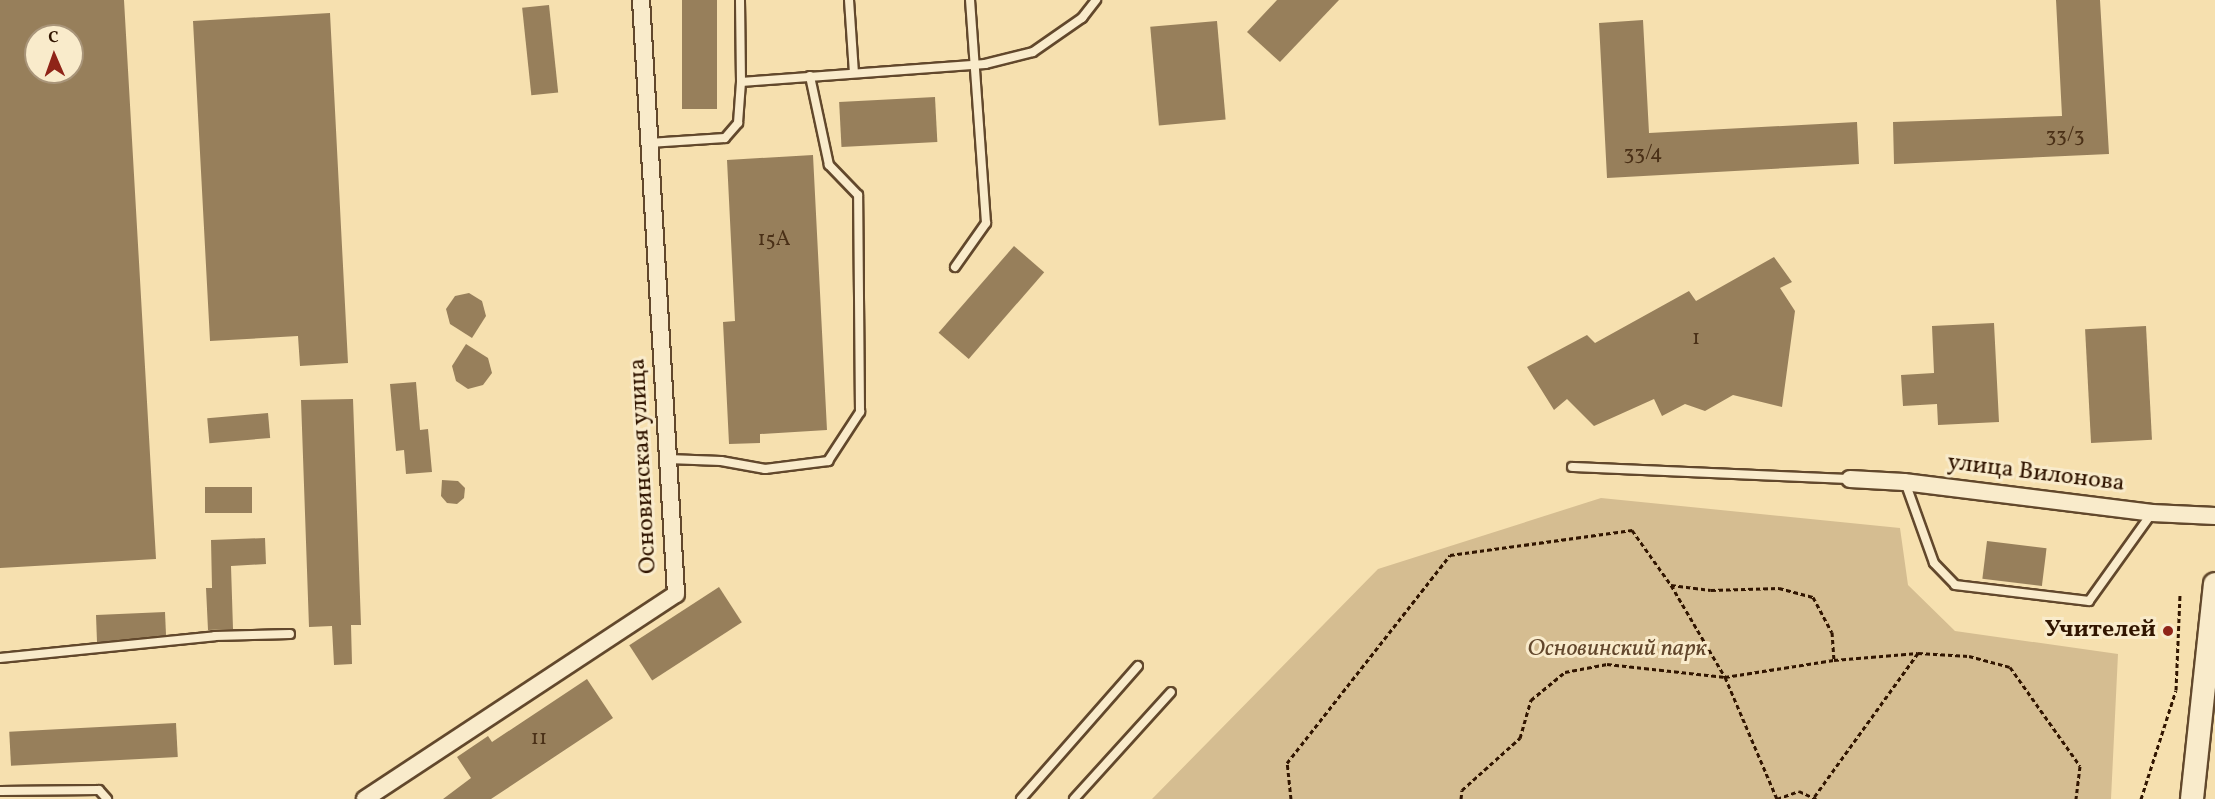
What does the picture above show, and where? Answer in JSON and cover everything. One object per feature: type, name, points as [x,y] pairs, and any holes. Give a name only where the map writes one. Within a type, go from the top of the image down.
[{"type":"main road","points":[[2192,799],[2215,584]]},
{"type":"street","name":"Основинская улица","points":[[365,799],[676,594],[641,0]]},
{"type":"street","name":"улица Вилонова","points":[[1851,479],[1904,482],[2152,513],[2215,516]]},
{"type":"lane","points":[[649,143],[725,138],[738,123],[741,82],[740,0]]},
{"type":"lane","points":[[849,0],[854,73]]},
{"type":"lane","points":[[955,267],[986,223],[970,0]]},
{"type":"lane","points":[[741,82],[973,65],[1033,51],[1082,18],[1096,0]]},
{"type":"lane","points":[[668,459],[721,461],[765,470],[828,461],[860,412],[858,195],[829,165],[810,76]]},
{"type":"lane","points":[[1572,467],[1851,479]]},
{"type":"lane","points":[[1904,482],[1934,563],[1955,585],[2089,602],[2152,513]]},
{"type":"lane","points":[[0,658],[215,636],[290,634]]},
{"type":"lane","points":[[1021,799],[1138,666]]},
{"type":"lane","points":[[1074,799],[1171,692]]},
{"type":"lane","points":[[0,791],[99,790],[107,799]]},
{"type":"path","points":[[1291,799],[1287,763],[1450,555],[1632,530],[1671,585],[1725,677],[1777,799],[1791,792],[1815,798],[1918,653]]},
{"type":"path","points":[[1671,585],[1711,591],[1779,588],[1813,597],[1832,632],[1834,660]]},
{"type":"path","points":[[2141,799],[2176,690],[2180,593]]},
{"type":"path","points":[[1461,799],[1462,790],[1520,738],[1531,700],[1565,672],[1607,664],[1725,677],[1834,660],[1918,653],[1969,656],[2010,667],[2080,766],[2076,799]]},
{"type":"green space","name":"Основинский парк","points":[[1601,498],[1900,528],[1908,585],[1955,631],[2118,654],[2111,799],[1152,799],[1378,569]]},
{"type":"building","points":[[0,0],[124,0],[156,559],[0,568]]},
{"type":"building","points":[[682,0],[717,0],[717,109],[682,109]]},
{"type":"building","points":[[1277,0],[1339,0],[1280,62],[1247,32]]},
{"type":"building","points":[[2056,0],[2100,0],[2109,154],[1894,164],[1893,122],[2062,116]]},
{"type":"building","points":[[549,5],[558,93],[531,95],[522,8]]},
{"type":"building","points":[[330,13],[348,363],[300,366],[298,336],[210,341],[193,21]]},
{"type":"building","points":[[1643,20],[1649,133],[1857,122],[1859,164],[1607,178],[1599,23]]},
{"type":"building","points":[[1217,21],[1226,120],[1159,125],[1150,27]]},
{"type":"building","points":[[935,97],[937,142],[841,147],[839,102]]},
{"type":"building","points":[[813,155],[827,430],[760,434],[760,443],[729,444],[723,322],[735,321],[727,160]]},
{"type":"building","points":[[1014,246],[1044,272],[969,359],[939,333]]},
{"type":"building","points":[[1774,257],[1792,282],[1780,288],[1795,311],[1782,407],[1733,395],[1705,411],[1685,404],[1662,416],[1654,399],[1594,426],[1567,399],[1554,410],[1527,367],[1587,335],[1595,343],[1689,291],[1696,301]]},
{"type":"building","points":[[469,293],[482,301],[486,316],[472,338],[450,324],[446,309],[455,296]]},
{"type":"building","points":[[1994,323],[1999,422],[1938,425],[1937,404],[1903,406],[1901,375],[1934,373],[1932,326]]},
{"type":"building","points":[[2146,326],[2152,440],[2091,443],[2085,329]]},
{"type":"building","points":[[466,344],[488,358],[492,373],[483,385],[468,389],[456,381],[452,366]]},
{"type":"building","points":[[416,382],[420,430],[428,429],[432,472],[406,474],[404,450],[396,451],[390,384]]},
{"type":"building","points":[[353,399],[361,625],[351,625],[352,664],[334,665],[332,626],[309,627],[301,400]]},
{"type":"building","points":[[268,413],[270,438],[209,443],[207,418]]},
{"type":"building","points":[[442,480],[458,481],[465,488],[464,498],[457,504],[447,503],[441,496]]},
{"type":"building","points":[[205,487],[252,487],[252,513],[205,513]]},
{"type":"building","points":[[265,538],[266,564],[231,566],[233,629],[208,630],[206,588],[212,588],[211,540]]},
{"type":"building","points":[[1987,541],[2047,548],[2042,586],[1982,579]]},
{"type":"building","points":[[719,587],[742,622],[652,681],[629,645]]},
{"type":"building","points":[[165,612],[166,635],[97,642],[96,615]]},
{"type":"building","points":[[587,679],[613,718],[491,799],[443,799],[471,778],[457,757],[488,736],[492,742]]},
{"type":"building","points":[[176,723],[178,757],[11,766],[9,732]]},
{"type":"place","name":"Учителей","points":[[2168,631]]}]
